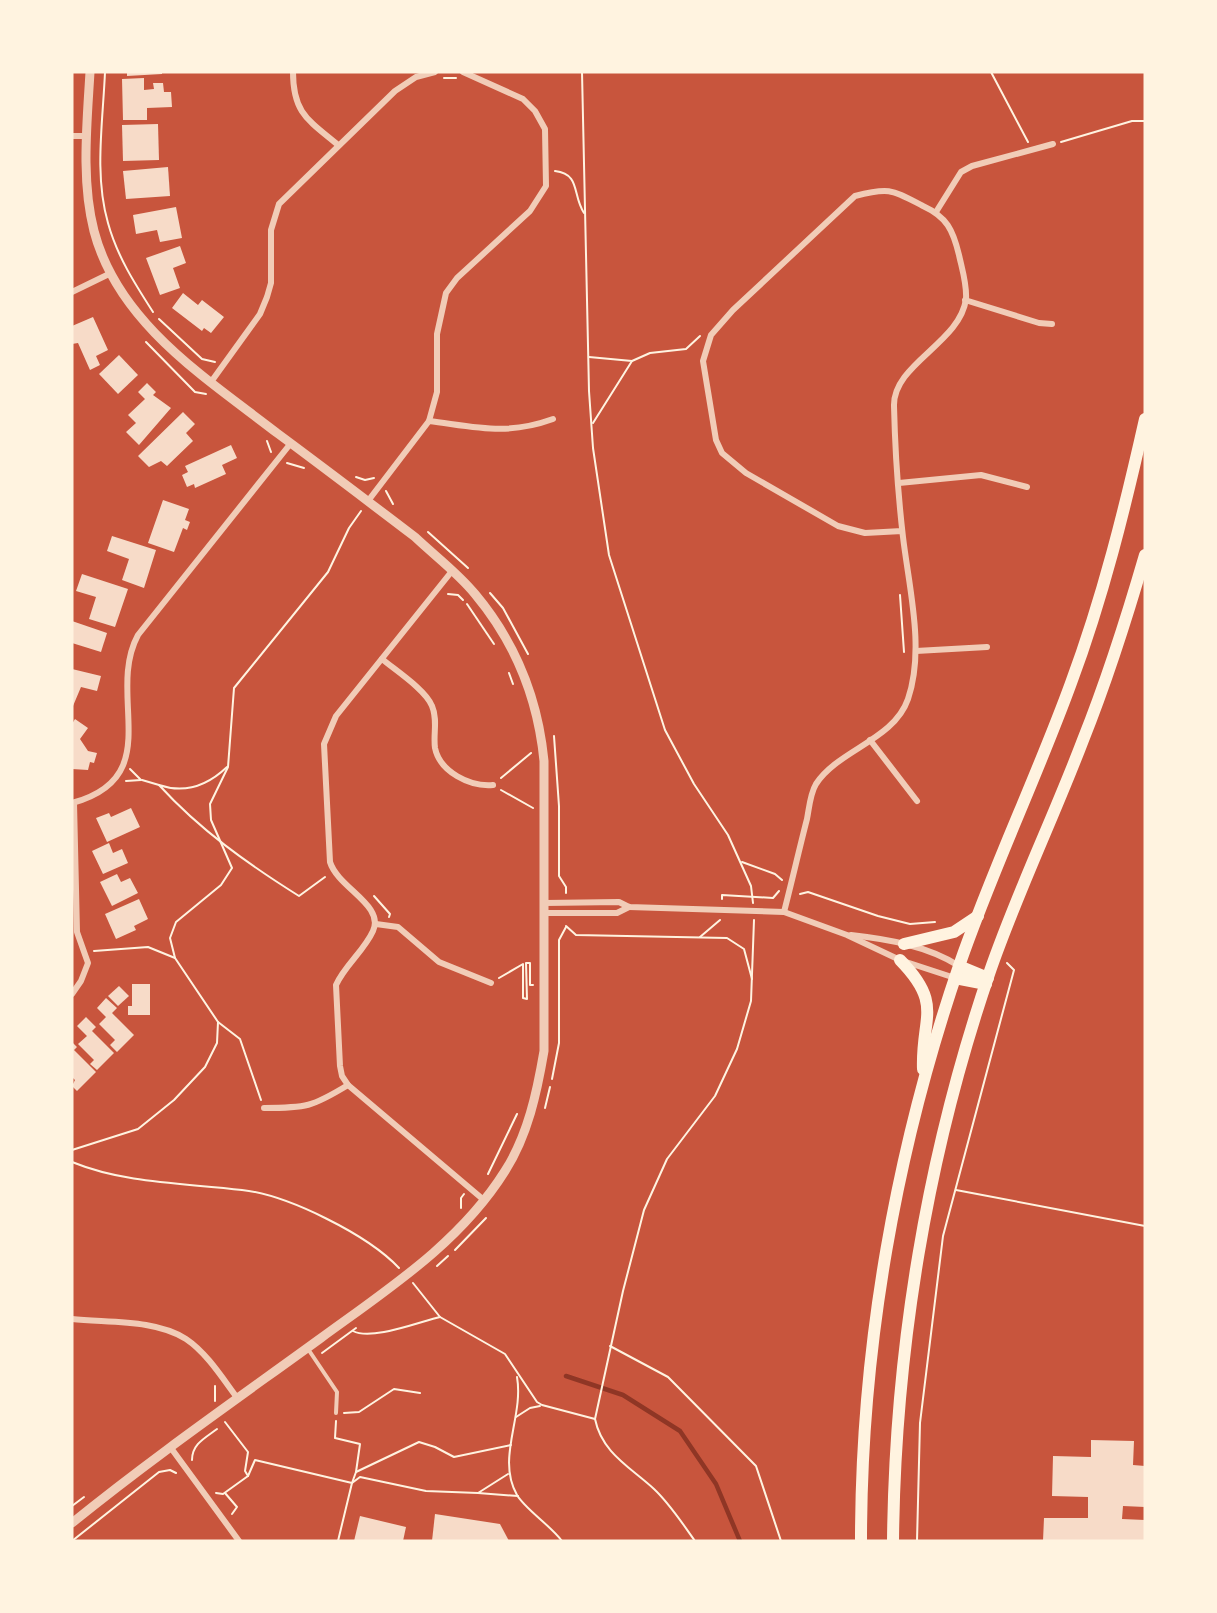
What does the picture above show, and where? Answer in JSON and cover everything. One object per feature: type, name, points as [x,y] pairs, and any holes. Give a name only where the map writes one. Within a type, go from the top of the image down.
[{"type":"main road","points":[[861,1541],[864,1449],[873,1351],[898,1189],[923,1079],[957,972],[1046,750],[1083,650],[1112,557],[1145,418]]},
{"type":"main road","points":[[893,1541],[903,1365],[915,1275],[956,1083],[995,958],[1087,731],[1145,555]]},
{"type":"main road","points":[[903,944],[946,935],[978,916]]},
{"type":"main road","points":[[900,960],[915,975],[928,1003],[929,1018],[922,1049],[923,1079]]},
{"type":"main road","points":[[957,972],[987,981]]},
{"type":"main road","points":[[893,1510],[900,1541]]},
{"type":"street","points":[[72,1523],[379,1295],[456,1234],[485,1201],[515,1152],[525,1130],[536,1094],[544,1051],[543,751],[533,696],[519,662],[475,594],[452,571],[415,537],[175,355],[109,274],[94,231],[89,202],[86,136],[90,72]]},
{"type":"street","points":[[293,72],[294,94],[303,116],[338,145]]},
{"type":"street","points":[[368,501],[429,421],[437,392],[437,334],[446,293],[457,278],[539,200],[546,186],[545,129],[535,111],[523,99],[479,75],[463,72]]},
{"type":"street","points":[[211,382],[260,314],[267,297],[271,283],[271,230],[279,204],[395,91],[416,77],[437,75]]},
{"type":"street","points":[[72,136],[86,136]]},
{"type":"street","points":[[936,212],[961,172],[972,166],[1053,144]]},
{"type":"street","points":[[784,912],[815,786],[830,768],[895,719],[907,703],[913,684],[916,651],[902,531],[894,402],[907,372],[944,340],[963,312],[965,300],[966,287],[953,232],[936,212],[895,191],[881,189],[855,196],[733,310],[711,336],[703,361],[716,440],[722,453],[738,466],[838,526],[865,533],[902,531]]},
{"type":"street","points":[[72,292],[109,274]]},
{"type":"street","points":[[965,300],[1039,323],[1052,324]]},
{"type":"street","points":[[429,421],[506,431],[528,428],[553,419]]},
{"type":"street","points":[[72,994],[81,981],[88,963],[77,932],[73,803],[105,790],[125,765],[129,740],[128,664],[131,649],[138,636],[291,443]]},
{"type":"street","points":[[899,483],[981,475],[1027,488]]},
{"type":"street","points":[[452,571],[336,716],[324,744],[330,862],[333,872],[374,911],[376,924],[372,935],[336,984],[340,1066],[342,1076],[348,1085],[485,1201]]},
{"type":"street","points":[[916,651],[987,647]]},
{"type":"street","points":[[382,659],[426,697],[432,705],[436,721],[435,748],[445,766],[462,780],[484,786],[493,785]]},
{"type":"street","points":[[870,740],[917,801]]},
{"type":"street","points":[[545,908],[566,903],[619,902],[629,907],[773,910],[847,935],[900,960],[957,972]]},
{"type":"street","points":[[545,908],[566,913],[617,914],[629,907]]},
{"type":"street","points":[[376,924],[398,927],[439,962],[491,983]]},
{"type":"street","points":[[847,935],[885,938],[948,958],[957,972]]},
{"type":"street","points":[[264,1108],[298,1108],[318,1104],[348,1085]]},
{"type":"street","points":[[72,1319],[154,1328],[185,1339],[201,1352],[238,1399]]},
{"type":"street","points":[[171,1448],[239,1541]]},
{"type":"lane","points":[[307,1348],[338,1392],[336,1413]]},
{"type":"path","points":[[105,72],[101,179],[108,222],[125,267],[154,314],[202,359],[213,360],[221,368]]},
{"type":"path","points":[[582,72],[592,448],[609,555],[665,730],[742,862],[752,886],[753,906]]},
{"type":"path","points":[[991,72],[1032,150]]},
{"type":"path","points":[[437,75],[466,81]]},
{"type":"path","points":[[1053,144],[1132,121],[1145,121]]},
{"type":"path","points":[[545,169],[566,172],[573,179],[578,204],[585,215]]},
{"type":"path","points":[[146,342],[195,392],[207,394]]},
{"type":"path","points":[[588,357],[632,361],[593,423]]},
{"type":"path","points":[[260,436],[269,443],[272,453],[269,460]]},
{"type":"path","points":[[279,458],[311,474]]},
{"type":"path","points":[[348,471],[356,477],[377,477]]},
{"type":"path","points":[[370,478],[388,493],[394,506]]},
{"type":"path","points":[[264,1108],[240,1039],[218,1022],[175,958],[170,938],[176,922],[221,885],[232,868],[211,820],[210,804],[228,767],[234,688],[328,572],[349,528],[361,511],[367,515]]},
{"type":"path","points":[[421,526],[448,547],[469,569]]},
{"type":"path","points":[[440,586],[448,594],[458,595],[464,601],[494,644]]},
{"type":"path","points":[[490,592],[503,608],[528,654]]},
{"type":"path","points":[[444,598],[448,594]]},
{"type":"path","points":[[900,595],[905,661]]},
{"type":"path","points":[[506,664],[516,692]]},
{"type":"path","points":[[553,735],[556,749],[559,809],[559,876],[566,887],[566,903]]},
{"type":"path","points":[[530,744],[532,762]]},
{"type":"path","points":[[534,808],[493,785],[531,753],[556,749]]},
{"type":"path","points":[[141,780],[175,790],[194,788],[214,780],[228,767]]},
{"type":"path","points":[[159,785],[177,804],[243,861],[299,896],[333,872]]},
{"type":"path","points":[[534,799],[534,817]]},
{"type":"path","points":[[544,808],[559,809]]},
{"type":"path","points":[[742,862],[775,874],[798,895],[808,892],[910,924],[931,921],[943,924],[946,935]]},
{"type":"path","points":[[723,896],[773,898],[780,890],[784,874]]},
{"type":"path","points":[[369,891],[390,914],[386,925]]},
{"type":"path","points":[[566,913],[566,927],[576,935],[727,938],[744,949],[753,984]]},
{"type":"path","points":[[694,1541],[655,1490],[614,1458],[597,1429],[595,1419],[598,1397],[644,1210],[667,1159],[708,1106],[724,1080],[748,1012],[753,984],[754,915]]},
{"type":"path","points":[[84,952],[148,947],[175,958]]},
{"type":"path","points":[[917,1541],[918,1457],[929,1334],[943,1236],[1014,970],[1011,964],[995,958]]},
{"type":"path","points":[[491,983],[523,964],[523,998],[527,999],[526,963],[530,963],[530,985],[535,985],[535,963]]},
{"type":"path","points":[[72,1150],[138,1129],[174,1100],[205,1067],[217,1043],[218,1022]]},
{"type":"path","points":[[458,1215],[462,1205],[461,1198],[473,1182],[485,1179],[518,1112]]},
{"type":"path","points":[[72,1162],[98,1173],[177,1184],[245,1190],[302,1207],[360,1238],[388,1256],[402,1271]]},
{"type":"path","points":[[956,1190],[1145,1226]]},
{"type":"path","points":[[409,1279],[440,1317],[505,1354],[542,1405]]},
{"type":"path","points":[[346,1319],[353,1331],[359,1335],[375,1334],[440,1317]]},
{"type":"path","points":[[610,1346],[668,1377],[756,1466],[781,1541]]},
{"type":"path","points":[[517,1373],[520,1395],[508,1474],[518,1496],[549,1524],[562,1541]]},
{"type":"path","points":[[209,1378],[216,1387],[215,1401]]},
{"type":"path","points":[[338,1541],[356,1472],[360,1444],[335,1438],[336,1413],[359,1412],[394,1389],[420,1393]]},
{"type":"path","points":[[516,1417],[530,1408],[542,1405],[595,1419]]},
{"type":"path","points":[[192,1461],[192,1452],[197,1444],[227,1421],[248,1452],[245,1471],[248,1476]]},
{"type":"path","points":[[356,1472],[419,1442],[435,1446],[454,1457],[511,1445]]},
{"type":"path","points":[[215,1493],[225,1493],[248,1476],[255,1460],[352,1483]]},
{"type":"path","points":[[72,1541],[159,1472],[170,1470],[178,1474]]},
{"type":"path","points":[[478,1493],[508,1474]]},
{"type":"path","points":[[352,1483],[360,1476],[426,1491],[518,1496]]},
{"type":"path","points":[[225,1493],[237,1507],[232,1516]]},
{"type":"building","points":[[127,72],[162,72],[162,74],[127,76]]},
{"type":"building","points":[[144,78],[144,90],[154,89],[153,83],[163,83],[164,92],[171,92],[172,107],[147,108],[147,120],[123,120],[122,79]]},
{"type":"building","points":[[158,124],[159,160],[123,161],[122,125]]},
{"type":"building","points":[[168,167],[170,196],[126,199],[123,171]]},
{"type":"building","points":[[176,207],[182,238],[160,242],[157,230],[136,234],[133,215]]},
{"type":"building","points":[[180,246],[186,263],[173,268],[180,288],[160,295],[146,258]]},
{"type":"building","points":[[183,293],[198,305],[202,300],[224,317],[211,333],[204,328],[202,331],[172,308]]},
{"type":"building","points":[[93,317],[108,350],[96,356],[100,365],[90,370],[78,343],[72,344],[72,326]]},
{"type":"building","points":[[119,355],[138,375],[118,394],[99,374]]},
{"type":"building","points":[[147,383],[156,392],[153,395],[171,408],[139,445],[126,432],[136,423],[128,415],[145,399],[138,392]]},
{"type":"building","points":[[183,412],[195,424],[186,433],[193,441],[167,466],[161,461],[149,467],[138,456]]},
{"type":"building","points":[[231,445],[237,458],[222,465],[226,474],[195,488],[194,484],[187,487],[182,475],[188,472],[185,466]]},
{"type":"building","points":[[163,500],[189,509],[185,520],[190,522],[187,530],[183,528],[174,552],[148,543]]},
{"type":"building","points":[[112,536],[156,550],[144,588],[122,580],[129,559],[107,551]]},
{"type":"building","points":[[82,574],[128,589],[115,627],[89,619],[96,597],[76,591]]},
{"type":"building","points":[[72,621],[107,633],[101,652],[72,643]]},
{"type":"building","points":[[72,669],[101,676],[97,691],[81,687],[73,706]]},
{"type":"building","points":[[75,719],[88,728],[80,739],[88,751],[97,753],[94,763],[90,762],[88,770],[72,769],[72,724]]},
{"type":"building","points":[[131,808],[140,827],[107,842],[96,818],[109,813],[111,817]]},
{"type":"building","points":[[109,843],[113,853],[122,849],[128,863],[103,874],[92,851]]},
{"type":"building","points":[[117,874],[121,882],[130,878],[138,893],[112,906],[100,882]]},
{"type":"building","points":[[139,899],[148,919],[134,926],[136,930],[116,939],[105,914]]},
{"type":"building","points":[[132,984],[150,984],[150,1015],[128,1015],[128,1006],[132,1006]]},
{"type":"building","points":[[119,986],[129,996],[118,1006],[108,996]]},
{"type":"building","points":[[106,998],[117,1008],[112,1013],[134,1035],[117,1052],[110,1045],[115,1040],[99,1024],[106,1017],[97,1008]]},
{"type":"building","points":[[86,1017],[96,1027],[92,1031],[114,1053],[97,1070],[90,1064],[94,1060],[78,1044],[87,1036],[77,1026]]},
{"type":"building","points":[[72,1042],[77,1047],[74,1050],[96,1072],[77,1091],[72,1086],[75,1080],[72,1077]]},
{"type":"building","points":[[1091,1440],[1134,1441],[1133,1465],[1145,1466],[1145,1507],[1123,1506],[1122,1519],[1145,1520],[1145,1541],[1043,1541],[1044,1518],[1088,1518],[1088,1497],[1052,1496],[1053,1456],[1091,1457]]},
{"type":"building","points":[[435,1514],[500,1524],[509,1541],[432,1541]]},
{"type":"building","points":[[360,1516],[406,1527],[403,1541],[354,1541]]},
{"type":"waterway","points":[[566,1376],[623,1395],[680,1431],[716,1484],[740,1541]]}]
